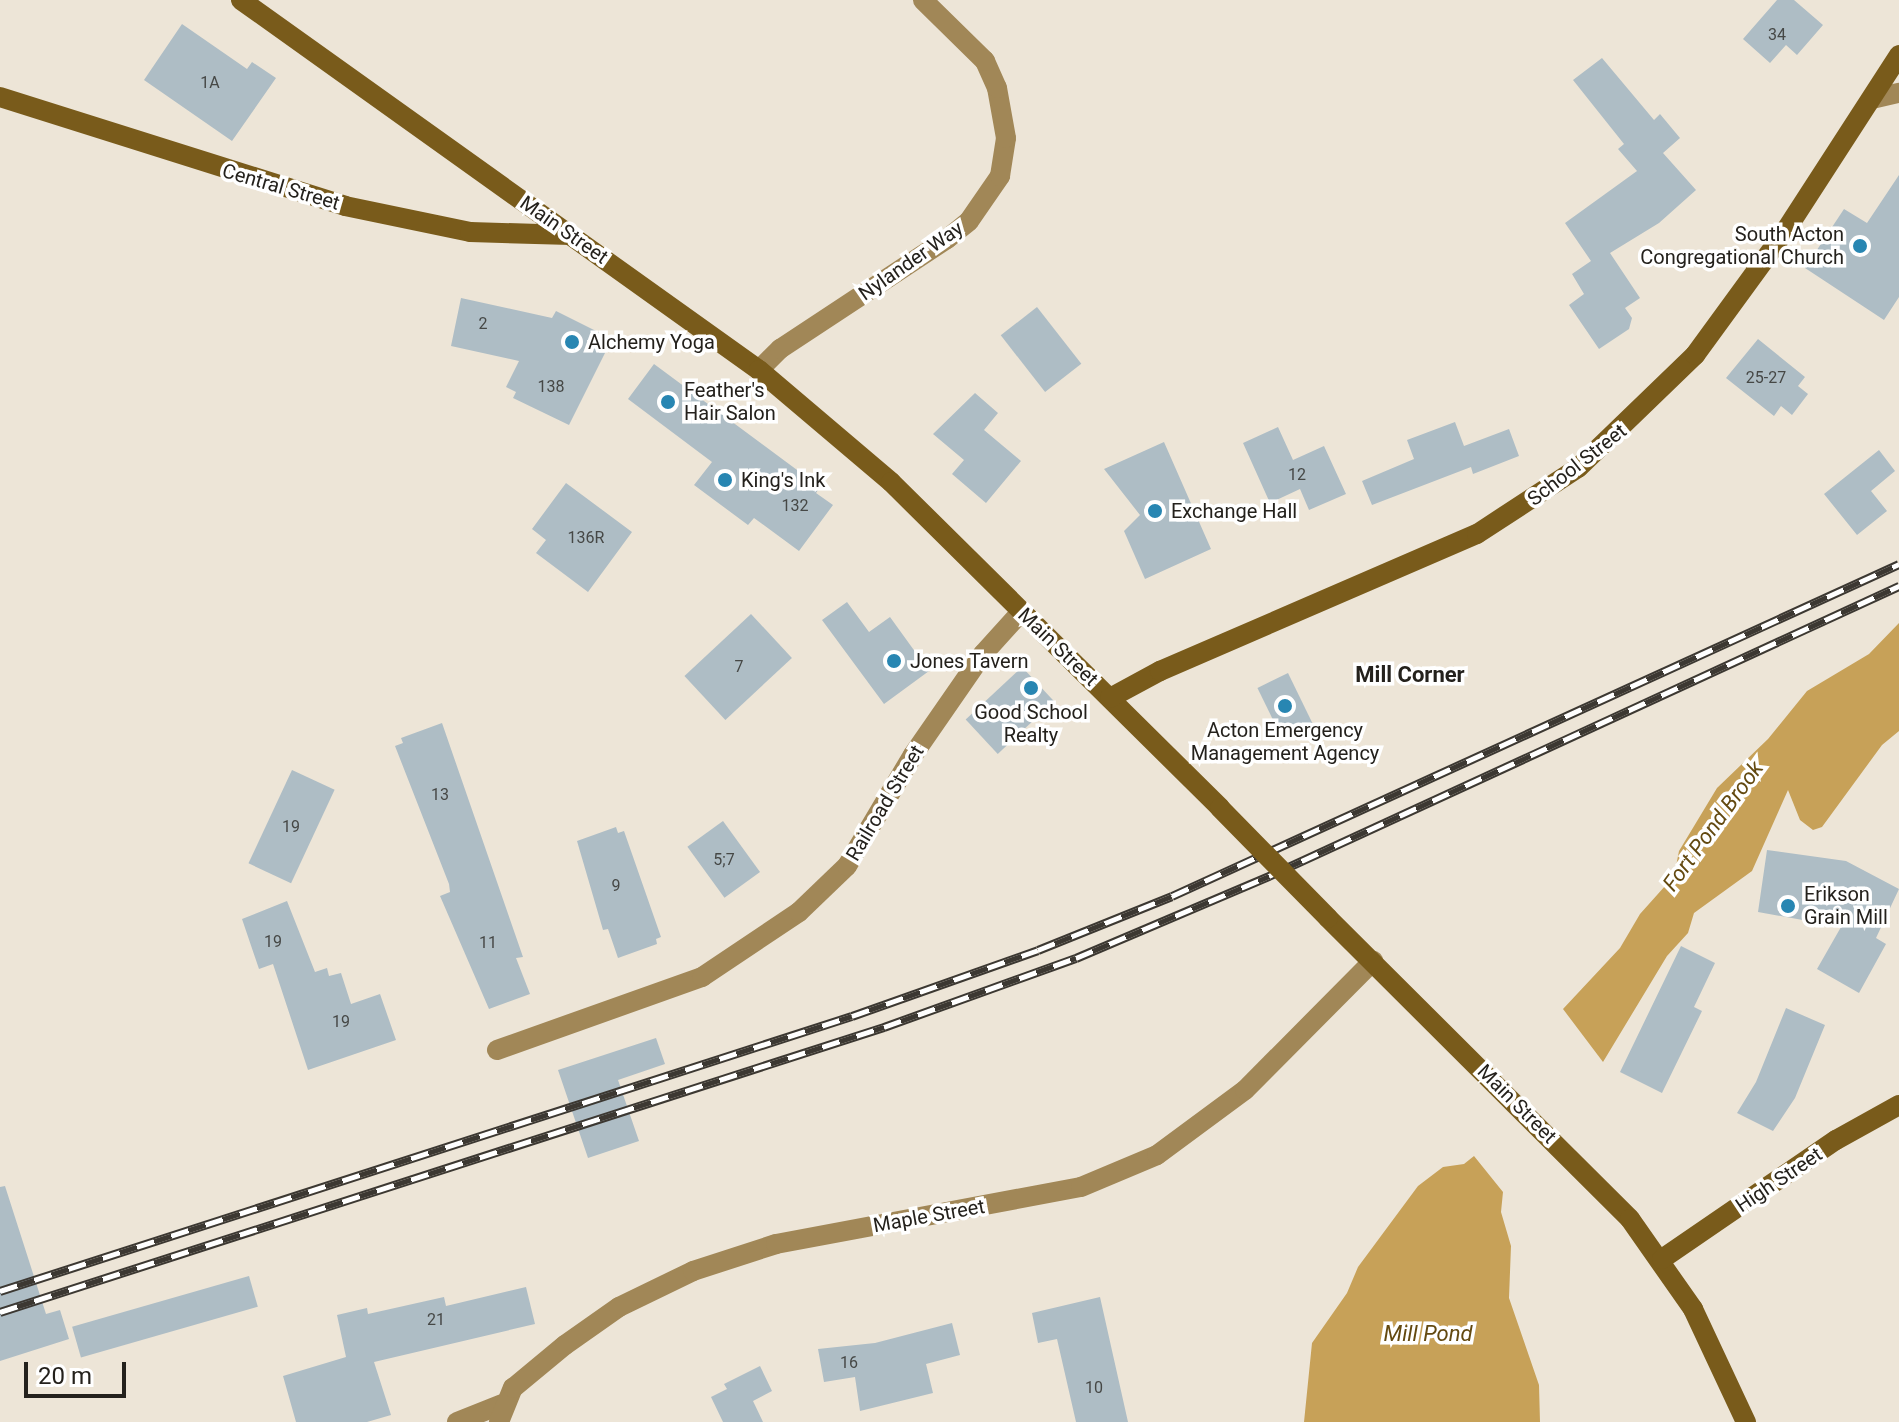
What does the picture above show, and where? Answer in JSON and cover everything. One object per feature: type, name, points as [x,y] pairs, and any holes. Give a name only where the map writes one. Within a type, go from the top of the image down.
[{"type":"main road","name":"Main Street","points":[[241,0],[759,370],[891,482],[1616,1203],[1662,1259],[1703,1327],[1746,1422]]},
{"type":"main road","name":"School Street","points":[[1110,698],[1160,671],[1462,541],[1518,511],[1578,468],[1695,355],[1872,99],[1899,55]]},
{"type":"main road","name":"Central Street","points":[[0,97],[345,206],[470,232],[571,235]]},
{"type":"main road","name":"High Street","points":[[1662,1259],[1836,1140],[1899,1105]]},
{"type":"street","name":"Nylander Way","points":[[759,370],[780,349],[947,239],[969,221],[1000,176],[1006,138],[997,88],[985,61],[923,0]]},
{"type":"street","points":[[1872,99],[1899,93]]},
{"type":"street","name":"Railroad Street","points":[[497,1050],[702,977],[799,912],[847,866],[913,755],[983,654],[1021,612]]},
{"type":"street","name":"Maple Street","points":[[457,1422],[501,1413],[520,1380],[598,1321],[708,1265],[787,1242],[1081,1187],[1139,1164],[1225,1108],[1373,961]]},
{"type":"water","name":"Fort Pond Brook","points":[[1899,623],[1899,731],[1882,745],[1822,827],[1813,830],[1800,820],[1788,790],[1752,871],[1694,913],[1688,933],[1667,956],[1603,1062],[1563,1009],[1620,948],[1640,914],[1674,876],[1679,851],[1717,788],[1768,739],[1807,691],[1869,654]]},
{"type":"water","name":"Mill Pond","points":[[1474,1156],[1503,1192],[1501,1212],[1511,1246],[1509,1298],[1539,1385],[1540,1422],[1304,1422],[1312,1343],[1347,1293],[1358,1267],[1418,1186],[1443,1167],[1464,1164]]},
{"type":"building","points":[[1777,0],[1794,0],[1823,25],[1797,55],[1786,45],[1770,63],[1743,39]]},
{"type":"building","points":[[182,24],[247,69],[252,62],[276,78],[232,141],[144,80]]},
{"type":"building","points":[[1602,58],[1654,120],[1660,114],[1680,138],[1663,153],[1696,190],[1659,223],[1610,253],[1640,298],[1625,308],[1632,318],[1629,329],[1599,349],[1569,305],[1584,294],[1572,274],[1591,261],[1565,223],[1637,171],[1618,149],[1624,144],[1573,80]]},
{"type":"building","name":"South Acton Congregational Church","points":[[1899,175],[1899,297],[1884,320],[1805,268],[1844,209],[1867,223]]},
{"type":"building","points":[[461,298],[552,318],[556,311],[612,339],[569,425],[513,398],[516,392],[506,387],[519,361],[451,346]]},
{"type":"building","points":[[1037,307],[1081,364],[1045,392],[1001,335]]},
{"type":"building","points":[[1758,339],[1805,377],[1798,386],[1808,394],[1792,415],[1781,406],[1774,416],[1726,378]]},
{"type":"building","points":[[654,364],[820,487],[816,493],[833,505],[799,551],[754,518],[748,525],[694,485],[712,462],[628,399]]},
{"type":"building","points":[[975,393],[998,413],[984,430],[1021,461],[986,503],[952,474],[964,460],[933,434]]},
{"type":"building","points":[[1455,422],[1464,446],[1509,429],[1519,456],[1473,474],[1471,467],[1372,505],[1362,481],[1414,459],[1407,440]]},
{"type":"building","points":[[1278,427],[1293,460],[1324,446],[1346,494],[1309,510],[1300,489],[1270,503],[1243,443]]},
{"type":"building","name":"Exchange Hall","points":[[1164,442],[1211,549],[1145,579],[1124,531],[1140,515],[1104,469]]},
{"type":"building","points":[[1879,450],[1895,471],[1871,491],[1887,511],[1857,535],[1824,494]]},
{"type":"building","points":[[566,483],[632,532],[588,592],[536,553],[546,540],[532,529]]},
{"type":"building","name":"Jones Tavern","points":[[847,602],[869,632],[890,617],[929,671],[884,704],[822,620]]},
{"type":"building","points":[[751,614],[792,658],[725,720],[684,676]]},
{"type":"building","points":[[1022,667],[1054,701],[998,754],[966,720]]},
{"type":"building","name":"Acton Emergency Management Agency","points":[[1288,673],[1313,725],[1283,740],[1257,688]]},
{"type":"building","points":[[442,723],[523,957],[516,958],[530,994],[489,1009],[440,896],[450,892],[449,884],[395,746],[403,743],[401,738]]},
{"type":"building","points":[[292,770],[335,790],[291,883],[248,863]]},
{"type":"building","points":[[723,821],[760,872],[724,898],[687,847]]},
{"type":"building","points":[[616,827],[618,833],[624,831],[661,937],[656,939],[657,944],[618,958],[608,929],[603,930],[577,841]]},
{"type":"building","name":"Erikson Grain Mill","points":[[1767,850],[1846,861],[1899,889],[1876,938],[1886,944],[1859,993],[1817,969],[1841,927],[1758,912]]},
{"type":"building","points":[[287,901],[315,972],[327,968],[329,976],[341,973],[351,1004],[380,994],[396,1040],[308,1070],[273,964],[259,969],[242,919]]},
{"type":"building","points":[[1681,946],[1715,963],[1694,1007],[1702,1011],[1662,1093],[1620,1072]]},
{"type":"building","points":[[1786,1008],[1825,1025],[1795,1098],[1773,1131],[1737,1113],[1756,1082]]},
{"type":"building","points":[[656,1038],[665,1064],[618,1080],[639,1141],[588,1158],[558,1070]]},
{"type":"building","points":[[5,1186],[46,1314],[60,1310],[69,1339],[0,1361],[0,1187]]},
{"type":"building","points":[[249,1276],[258,1307],[81,1357],[72,1327]]},
{"type":"building","points":[[526,1287],[535,1324],[374,1362],[391,1415],[367,1422],[296,1422],[283,1376],[346,1357],[337,1315],[367,1308],[368,1314],[444,1297],[446,1306]]},
{"type":"building","points":[[1100,1297],[1128,1422],[1076,1422],[1057,1339],[1038,1343],[1032,1313]]},
{"type":"building","points":[[952,1323],[960,1355],[926,1364],[933,1393],[860,1411],[855,1377],[824,1382],[818,1349],[875,1343]]},
{"type":"building","points":[[760,1366],[772,1391],[753,1401],[763,1422],[723,1422],[711,1397],[727,1389],[724,1384]]},
{"type":"railway","points":[[0,1291],[852,1016],[1038,950],[1172,896],[1899,564]]},
{"type":"railway","points":[[0,1312],[884,1027],[1076,958],[1269,876],[1899,586]]},
{"type":"place","name":"South Acton Congregational Church","points":[[1860,246]]},
{"type":"place","name":"Alchemy Yoga","points":[[572,342]]},
{"type":"place","name":"Feather's Hair Salon","points":[[668,402]]},
{"type":"place","name":"King's Ink","points":[[725,480]]},
{"type":"place","name":"Exchange Hall","points":[[1155,511]]},
{"type":"place","name":"Jones Tavern","points":[[894,661]]},
{"type":"place","name":"Good School Realty","points":[[1031,688]]},
{"type":"place","name":"Acton Emergency Management Agency","points":[[1285,706]]},
{"type":"place","name":"Erikson Grain Mill","points":[[1788,906]]},
{"type":"district","name":"Mill Corner","points":[[1410,675]]}]
